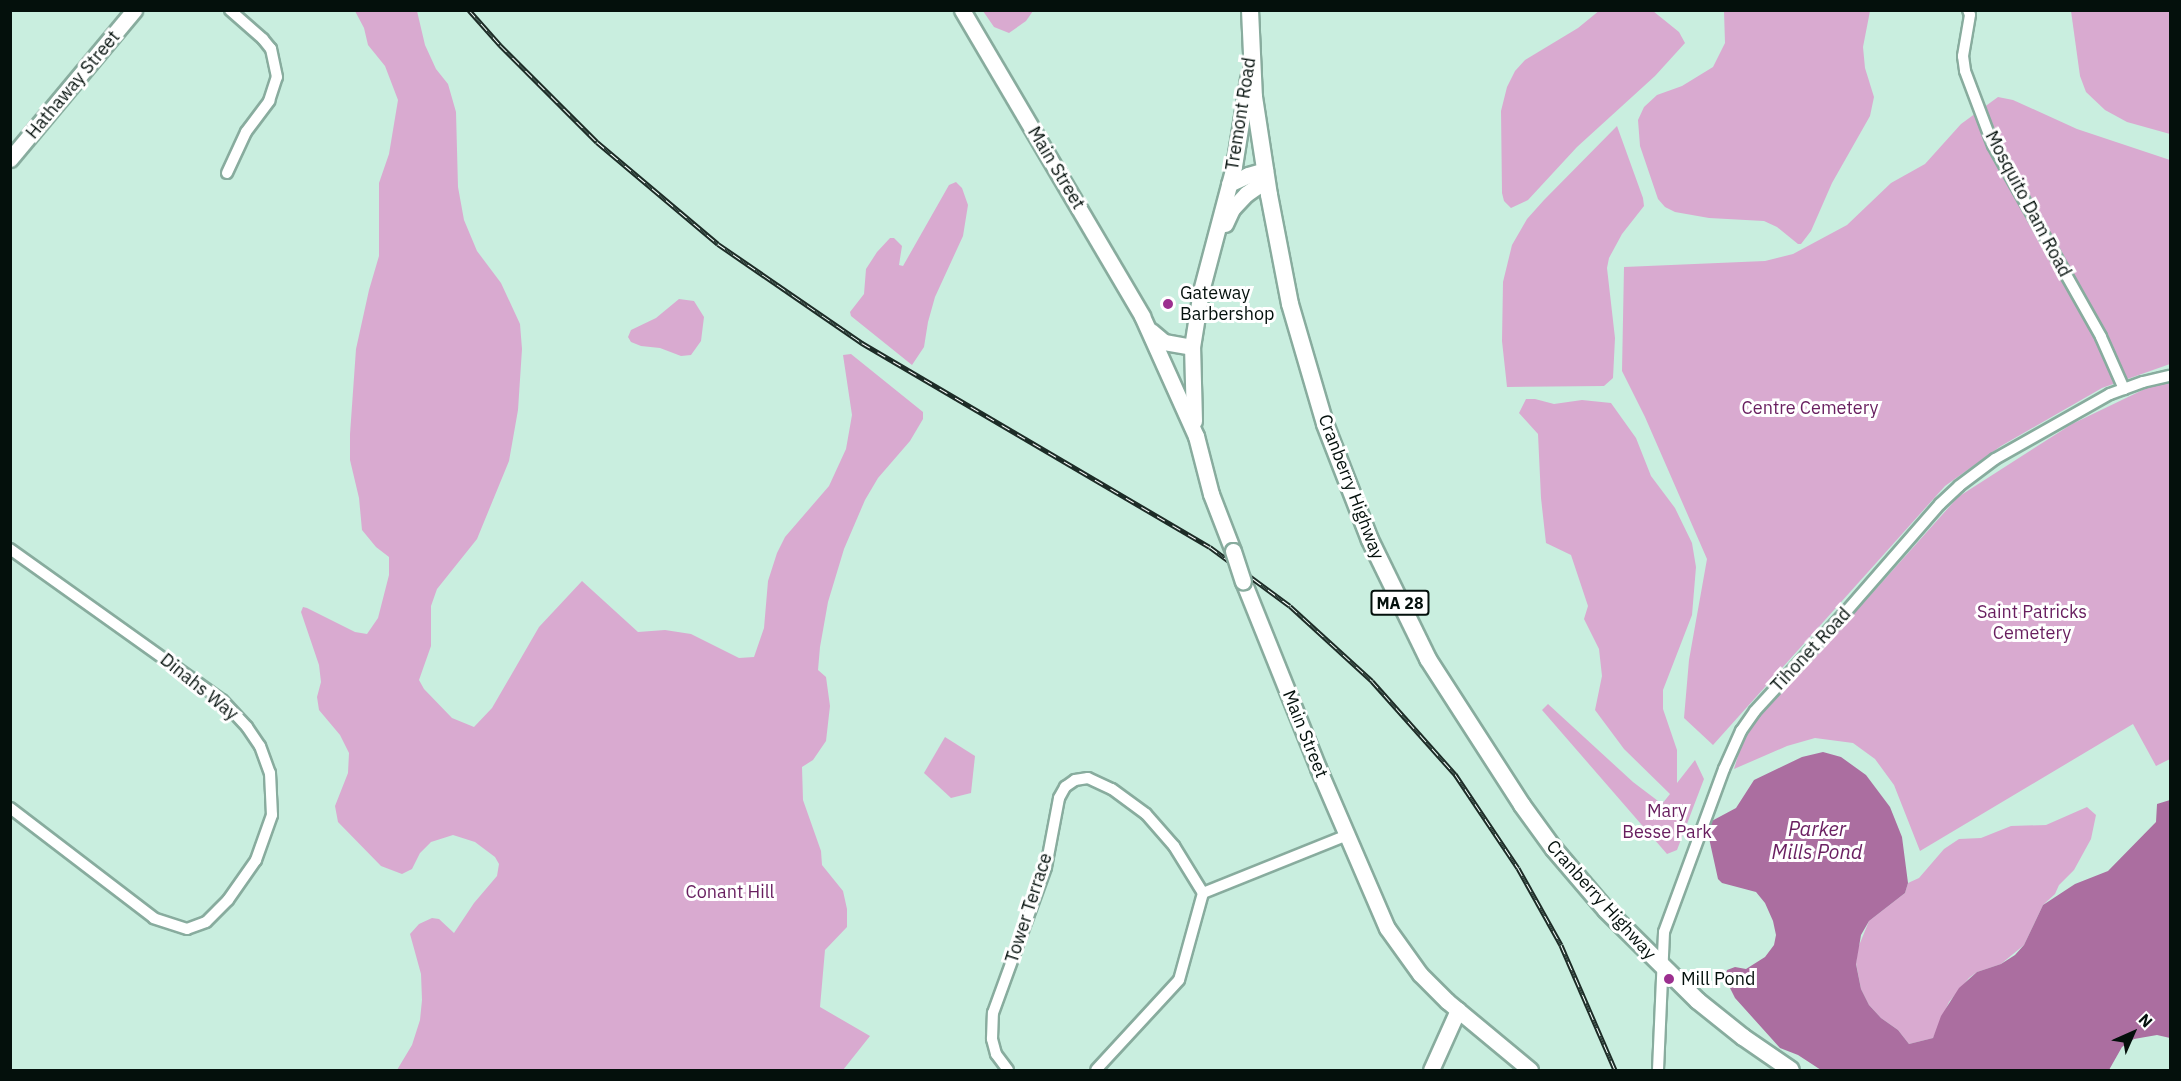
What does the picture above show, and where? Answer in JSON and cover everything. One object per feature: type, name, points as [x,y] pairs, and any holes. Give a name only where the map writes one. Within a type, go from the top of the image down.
[{"type":"main road","name":"Hathaway Street","points":[[10,159],[134,10]]},
{"type":"main road","name":"Main Street","points":[[962,10],[1085,216],[1148,328],[1196,436],[1211,494],[1243,581],[1387,928],[1420,974],[1458,1011],[1530,1071]]},
{"type":"main road","name":"Cranberry Highway","points":[[1250,10],[1254,97],[1290,304],[1325,424],[1372,545],[1428,659],[1507,783],[1554,849],[1606,910],[1662,968],[1735,1032],[1791,1071]]},
{"type":"main road","name":"Tremont Road","points":[[1196,436],[1192,354],[1201,291],[1245,115],[1252,44]]},
{"type":"main road","name":"Tremont Road","points":[[1229,184],[1248,175],[1266,175]]},
{"type":"main road","name":"Tremont Road","points":[[1213,248],[1232,209],[1266,175]]},
{"type":"main road","name":"Main Street","points":[[1148,328],[1164,342],[1192,354]]},
{"type":"main road","points":[[1157,348],[1170,361],[1192,354]]},
{"type":"main road","points":[[1431,1071],[1458,1011]]},
{"type":"street","points":[[227,173],[246,132],[269,101],[277,77],[271,49],[230,10]]},
{"type":"street","name":"Mosquito Dam Road","points":[[1968,10],[1970,15],[1963,56],[1965,71],[1993,145],[2101,337],[2124,389]]},
{"type":"street","name":"Tihonet Road","points":[[1658,1071],[1663,938],[1724,769],[1741,732],[1755,711],[1940,504],[1959,486],[1995,459],[2051,425],[2143,381],[2170,376]]},
{"type":"street","name":"Dinahs Way","points":[[10,549],[222,700],[248,727],[260,746],[270,773],[272,815],[256,860],[228,900],[206,922],[188,929],[154,918],[10,808]]},
{"type":"street","name":"Tower Terrace","points":[[1008,1071],[996,1053],[992,1039],[993,1013],[1046,867],[1055,811],[1065,787],[1075,780],[1088,778],[1135,805],[1156,824],[1174,846],[1203,893]]},
{"type":"street","points":[[1096,1071],[1179,980],[1203,893],[1347,835]]},
{"type":"green space","points":[[1600,10],[1653,11],[1679,32],[1685,43],[1655,76],[1577,147],[1528,200],[1511,208],[1504,201],[1502,193],[1501,111],[1507,87],[1515,71],[1525,60],[1578,28]]},
{"type":"green space","name":"Conant Hill","points":[[355,11],[417,11],[425,45],[436,69],[448,84],[456,112],[458,187],[464,220],[477,251],[501,283],[520,324],[522,349],[518,410],[509,461],[477,539],[437,589],[431,606],[431,646],[419,680],[424,689],[452,718],[474,727],[492,708],[539,627],[582,581],[638,632],[665,630],[691,634],[739,658],[754,657],[764,628],[768,581],[777,553],[785,537],[829,486],[846,449],[852,415],[843,355],[851,354],[923,412],[923,419],[910,441],[878,478],[865,500],[844,549],[828,602],[820,647],[818,670],[826,677],[830,706],[826,741],[813,760],[802,767],[803,800],[821,851],[822,865],[843,891],[847,909],[847,927],[825,950],[820,1007],[870,1036],[843,1070],[397,1070],[412,1045],[420,1020],[422,1000],[421,974],[410,934],[419,924],[432,918],[439,919],[454,933],[474,903],[497,876],[499,864],[495,857],[475,842],[453,835],[431,842],[420,853],[412,869],[402,874],[381,866],[338,822],[335,806],[348,773],[349,753],[340,735],[319,710],[317,697],[321,682],[319,665],[301,612],[303,607],[307,608],[355,632],[367,634],[378,618],[389,575],[389,557],[376,547],[362,530],[359,498],[350,460],[350,434],[356,349],[379,256],[379,183],[389,154],[398,100],[385,66],[368,45],[364,28]]},
{"type":"green space","points":[[983,11],[1033,11],[1026,21],[1009,33],[994,27]]},
{"type":"green space","points":[[1724,11],[1870,11],[1863,47],[1865,68],[1874,97],[1870,116],[1832,183],[1811,231],[1801,244],[1764,221],[1709,218],[1675,212],[1665,207],[1658,199],[1640,146],[1638,120],[1644,107],[1657,95],[1682,86],[1713,67],[1725,43]]},
{"type":"green space","points":[[2071,11],[2170,11],[2170,134],[2127,122],[2105,110],[2086,92],[2080,76]]},
{"type":"green space","name":"Centre Cemetery","points":[[1998,97],[2013,100],[2077,129],[2170,160],[2170,364],[2102,388],[2001,446],[1945,486],[1713,745],[1684,718],[1689,660],[1707,559],[1645,417],[1622,371],[1624,267],[1765,261],[1793,254],[1847,225],[1891,183],[1925,164],[1961,124]]},
{"type":"green space","points":[[1617,126],[1644,206],[1622,234],[1609,258],[1607,268],[1615,338],[1613,378],[1604,386],[1507,387],[1502,341],[1503,282],[1512,245],[1527,219]]},
{"type":"green space","points":[[956,182],[962,188],[968,205],[963,236],[935,297],[924,347],[912,365],[851,316],[850,312],[864,294],[866,269],[877,252],[890,238],[894,238],[902,246],[899,265],[903,266],[949,185]]},
{"type":"green space","points":[[679,299],[694,301],[704,317],[701,341],[691,355],[681,356],[660,348],[641,346],[631,342],[628,337],[631,330],[656,318]]},
{"type":"green space","name":"Saint Patricks Cemetery","points":[[2170,383],[2170,759],[2156,766],[2133,724],[1920,851],[1894,785],[1875,759],[1853,743],[1815,738],[1787,746],[1734,769],[1741,746],[1759,715],[1818,654],[1958,497],[2072,424],[2153,385]]},
{"type":"green space","name":"Mary Besse Park","points":[[1526,399],[1554,404],[1582,400],[1611,403],[1636,438],[1651,476],[1675,508],[1692,543],[1696,567],[1692,615],[1663,690],[1663,709],[1677,750],[1677,783],[1695,760],[1704,779],[1677,850],[1667,854],[1542,710],[1548,704],[1633,782],[1662,804],[1670,794],[1624,749],[1595,710],[1602,676],[1599,649],[1584,619],[1588,606],[1571,555],[1546,543],[1538,434],[1519,413]]},
{"type":"green space","points":[[945,737],[975,756],[971,793],[951,798],[924,773]]},
{"type":"green space","points":[[2087,807],[2096,815],[2091,839],[2074,870],[2043,905],[2024,945],[2001,964],[1977,972],[1969,978],[1949,1002],[1933,1038],[1909,1044],[1898,1030],[1881,1018],[1869,1005],[1861,989],[1856,963],[1858,948],[1869,921],[1905,893],[1908,883],[1919,878],[1944,849],[1959,839],[1981,838],[2011,826],[2046,825]]},
{"type":"water","name":"Parker Mills Pond","points":[[1823,752],[1841,757],[1866,775],[1890,807],[1902,837],[1908,883],[1905,893],[1869,921],[1861,935],[1856,964],[1861,989],[1869,1005],[1881,1018],[1898,1030],[1909,1044],[1933,1038],[1941,1016],[1959,988],[1977,972],[2001,964],[2015,955],[2024,945],[2043,905],[2075,884],[2108,871],[2156,822],[2157,804],[2170,800],[2170,1038],[2157,1035],[2134,1039],[2122,1047],[2109,1070],[1821,1070],[1798,1055],[1780,1048],[1735,998],[1725,978],[1727,970],[1735,967],[1746,969],[1765,957],[1774,945],[1776,935],[1773,921],[1765,903],[1756,892],[1722,883],[1718,879],[1707,829],[1708,823],[1736,808],[1754,780],[1802,757]]},
{"type":"railway","points":[[469,10],[500,45],[597,142],[718,244],[862,343],[1210,547],[1290,606],[1372,681],[1455,774],[1518,868],[1561,945],[1615,1070]]},
{"type":"place","name":"Gateway Barbershop","points":[[1168,304]]},
{"type":"place","name":"Mill Pond","points":[[1669,979]]}]
